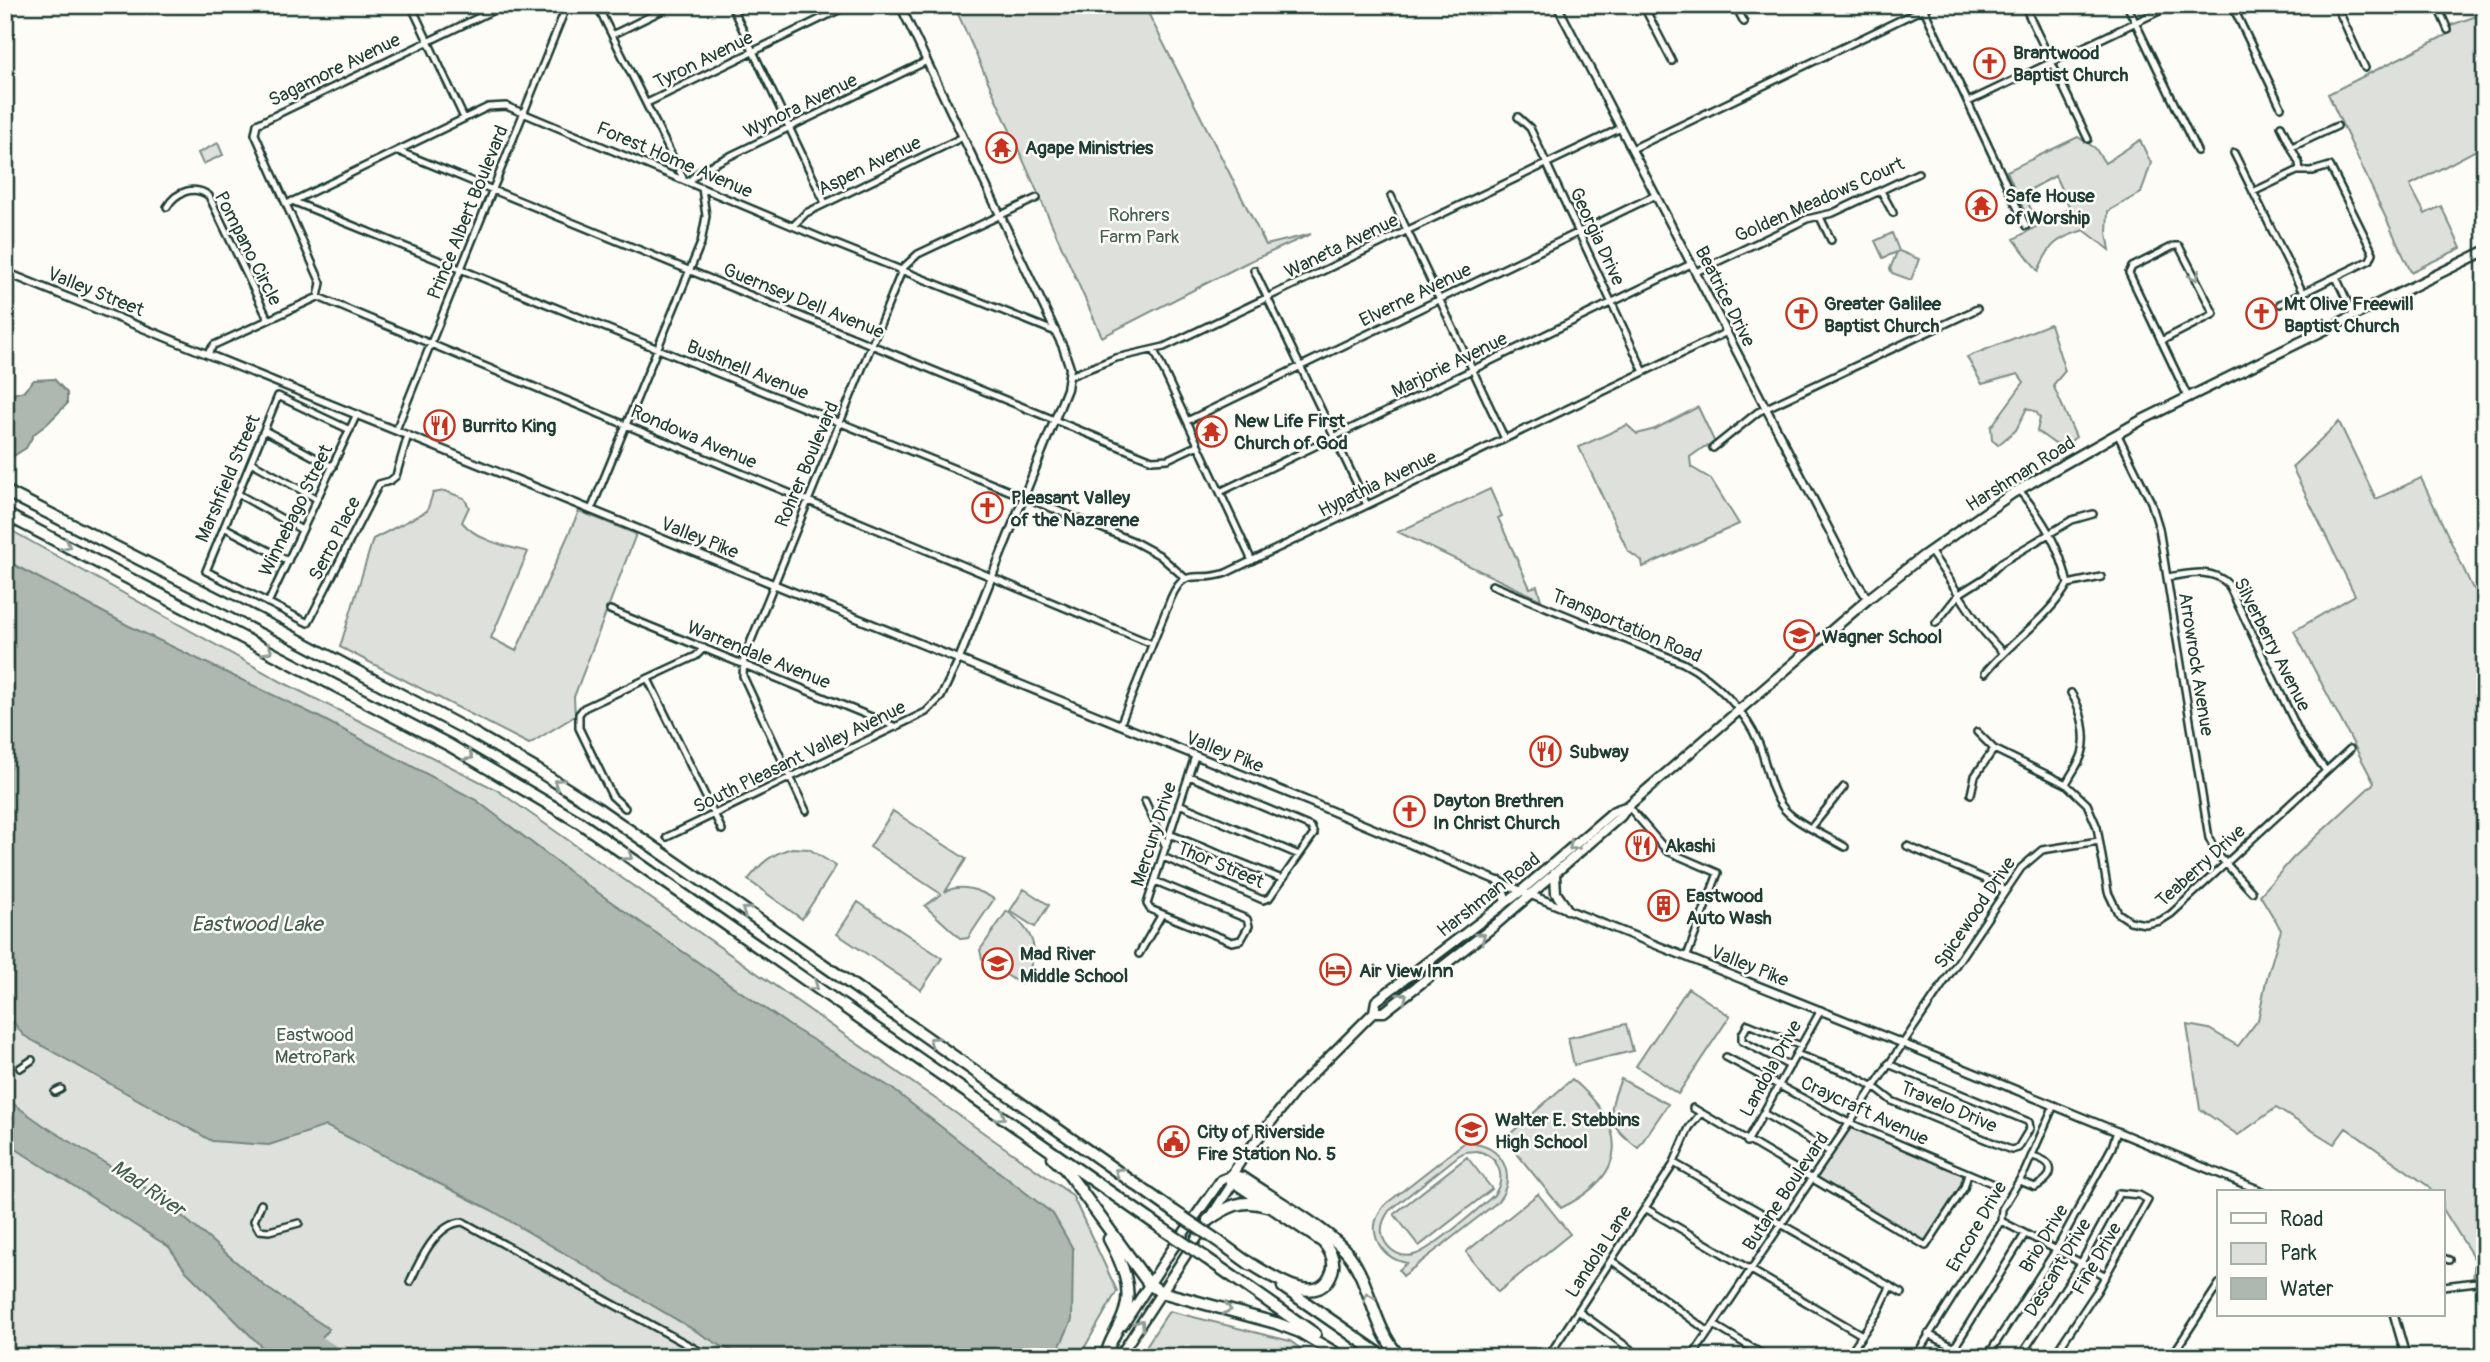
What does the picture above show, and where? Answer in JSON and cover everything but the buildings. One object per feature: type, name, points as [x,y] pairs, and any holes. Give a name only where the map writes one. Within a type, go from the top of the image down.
[{"type":"highway","points":[[5,491],[279,630],[537,769],[831,970],[1384,1357]]},
{"type":"highway","points":[[5,514],[449,745],[579,822],[1345,1357]]},
{"type":"highway","points":[[1027,1133],[1065,1169],[1149,1284],[1161,1292],[1276,1322],[1345,1357]]},
{"type":"highway","points":[[1231,1176],[1239,1185],[1322,1242],[1329,1249],[1333,1267],[1331,1276],[1317,1289],[1305,1291],[1294,1288],[1246,1261]]},
{"type":"highway","points":[[1231,1176],[1243,1178],[1333,1240],[1349,1255],[1359,1271],[1382,1331],[1400,1357]]},
{"type":"highway","points":[[1208,1220],[1240,1203],[1261,1204],[1279,1211]]},
{"type":"highway","points":[[1092,1208],[1118,1255],[1127,1288],[1124,1314],[1105,1353]]},
{"type":"main road","name":"Harshman Road","points":[[1374,1012],[1384,1012],[1555,875],[1621,816],[1628,806],[1868,599],[1930,551],[2019,490],[2116,433],[2485,251]]},
{"type":"main road","name":"Harshman Road","points":[[1105,1353],[1221,1180],[1231,1176],[1297,1089],[1374,1012],[1376,1001],[1521,891],[1614,811],[1628,806]]},
{"type":"main road","points":[[1555,875],[1556,893],[1567,909]]},
{"type":"main road","points":[[1500,882],[1506,902]]},
{"type":"main road","name":"Harshman Road","points":[[1119,1357],[1231,1186],[1231,1176]]},
{"type":"street","points":[[411,5],[464,118]]},
{"type":"street","name":"Sagamore Avenue","points":[[289,202],[255,134],[257,124],[504,5]]},
{"type":"street","name":"Prince Albert Boulevard","points":[[396,430],[567,5]]},
{"type":"street","points":[[597,5],[686,180]]},
{"type":"street","points":[[612,34],[673,5]]},
{"type":"street","points":[[731,5],[825,203]]},
{"type":"street","name":"Tyron Avenue","points":[[647,103],[849,5]]},
{"type":"street","points":[[900,5],[1056,332],[1068,359],[1070,376],[958,659]]},
{"type":"street","name":"Beatrice Drive","points":[[1558,5],[1854,578],[1868,599]]},
{"type":"street","points":[[1643,5],[1672,61]]},
{"type":"street","points":[[1735,5],[1744,22]]},
{"type":"street","points":[[1632,149],[1931,5]]},
{"type":"street","points":[[2024,5],[2088,139]]},
{"type":"street","points":[[2127,5],[2196,150]]},
{"type":"street","points":[[1968,102],[2172,5]]},
{"type":"street","points":[[2232,5],[2281,107]]},
{"type":"street","points":[[2336,5],[2365,68]]},
{"type":"street","points":[[2437,5],[2448,30]]},
{"type":"street","points":[[1923,7],[1955,80],[2026,226]]},
{"type":"street","name":"Wynora Avenue","points":[[686,180],[703,169],[927,61]]},
{"type":"street","name":"Forest Home Avenue","points":[[289,202],[464,118],[493,106],[506,106],[901,271],[1056,332]]},
{"type":"street","name":"Georgia Drive","points":[[1518,117],[1530,128],[1644,372]]},
{"type":"street","points":[[2281,126],[2300,170]]},
{"type":"street","points":[[2292,147],[2337,126]]},
{"type":"street","name":"Waneta Avenue","points":[[1070,376],[1115,358],[1154,350],[1621,128]]},
{"type":"street","name":"Aspen Avenue","points":[[793,226],[801,216],[825,203],[963,137]]},
{"type":"street","name":"Guernsey Dell Avenue","points":[[398,151],[1158,461],[1198,445]]},
{"type":"street","points":[[2234,153],[2303,293]]},
{"type":"street","points":[[2253,191],[2300,170],[2313,171],[2330,166],[2373,256],[2370,260],[2280,304]]},
{"type":"street","name":"Golden Meadows Court","points":[[1696,272],[1807,219],[1833,214],[1918,173]]},
{"type":"street","points":[[591,510],[701,243],[706,224],[702,188]]},
{"type":"street","name":"Pompano Circle","points":[[167,207],[173,198],[185,192],[197,190],[209,196],[268,319]]},
{"type":"street","points":[[1881,191],[1893,213]]},
{"type":"street","points":[[1391,195],[1505,439]]},
{"type":"street","name":"Elverne Avenue","points":[[1187,421],[1656,195]]},
{"type":"street","name":"Rohrer Boulevard","points":[[742,664],[772,583],[901,271],[918,254],[1037,198]]},
{"type":"street","points":[[208,354],[214,345],[318,297],[321,283],[289,202]]},
{"type":"street","name":"Bushnell Avenue","points":[[289,202],[461,269],[1147,548],[1185,578]]},
{"type":"street","points":[[1820,216],[1831,240]]},
{"type":"street","points":[[2161,341],[2214,314],[2180,247],[2174,246],[2163,251],[2132,267],[2129,273],[2161,341],[2188,397]]},
{"type":"street","name":"Marjorie Avenue","points":[[1220,492],[1692,264]]},
{"type":"street","points":[[1254,270],[1367,505]]},
{"type":"street","name":"Valley Street","points":[[5,272],[174,340]]},
{"type":"street","points":[[2336,277],[2354,316]]},
{"type":"street","name":"Rondowa Avenue","points":[[318,297],[1152,643]]},
{"type":"street","points":[[1713,448],[1766,408],[1977,309]]},
{"type":"street","name":"Hypathia Avenue","points":[[1185,578],[1221,575],[1252,561],[1727,332]]},
{"type":"street","name":"Valley Pike","points":[[174,340],[2259,1190]]},
{"type":"street","points":[[1154,350],[1252,561]]},
{"type":"street","name":"Marshfield Street","points":[[268,603],[206,571],[278,396],[350,430]]},
{"type":"street","name":"Winnebago Street","points":[[268,603],[357,414]]},
{"type":"street","points":[[264,430],[333,467]]},
{"type":"street","name":"Arrowrock Avenue","points":[[2116,433],[2155,515],[2168,577],[2207,831],[2213,847],[2252,892]]},
{"type":"street","name":"Serro Place","points":[[268,603],[308,623],[379,484],[396,476],[408,435]]},
{"type":"street","points":[[251,462],[317,499]]},
{"type":"street","points":[[1985,673],[2001,652],[2047,612],[2068,584],[2064,563],[2051,533],[2019,490]]},
{"type":"street","points":[[238,494],[302,530]]},
{"type":"street","points":[[1936,623],[1959,594],[1986,577],[2003,562],[2072,520],[2093,514]]},
{"type":"street","points":[[224,527],[288,561]]},
{"type":"street","points":[[1930,551],[1984,632],[2001,652]]},
{"type":"street","name":"Silverberry Avenue","points":[[2168,577],[2208,573],[2219,576],[2228,584],[2302,738],[2326,771]]},
{"type":"street","points":[[2068,584],[2101,577]]},
{"type":"street","points":[[1120,725],[1177,584],[1185,578]]},
{"type":"street","name":"Transportation Road","points":[[1492,585],[1682,663],[1711,681],[1738,711],[1758,741],[1775,792],[1784,809],[1845,847]]},
{"type":"street","name":"Warrendale Avenue","points":[[610,610],[896,727]]},
{"type":"street","points":[[625,808],[612,796],[579,728],[578,718],[584,708],[696,656],[704,648]]},
{"type":"street","name":"South Pleasant Valley Avenue","points":[[667,837],[933,707],[941,697],[958,659]]},
{"type":"street","points":[[742,664],[743,676],[753,700],[806,811]]},
{"type":"street","points":[[648,679],[722,830]]},
{"type":"street","points":[[2066,784],[2084,747],[2078,705],[2071,693]]},
{"type":"street","points":[[1977,732],[1994,749],[2066,784],[2081,797],[2092,814],[2099,841]]},
{"type":"street","points":[[1970,794],[1975,776],[1994,749]]},
{"type":"street","name":"Teaberry Drive","points":[[2099,841],[2111,901],[2123,917],[2139,924],[2152,924],[2166,918],[2350,749]]},
{"type":"street","name":"Mercury Drive","points":[[1162,914],[1150,909],[1147,904],[1195,755]]},
{"type":"street","points":[[1169,834],[1282,879],[1313,836],[1311,827],[1189,776]]},
{"type":"street","points":[[1811,828],[1844,787]]},
{"type":"street","points":[[1145,801],[1166,847]]},
{"type":"street","points":[[1179,804],[1299,855]]},
{"type":"street","points":[[1628,806],[1667,851],[1718,873],[1687,956]]},
{"type":"street","name":"Spicewood Drive","points":[[1904,1044],[2021,868],[2036,854],[2049,848],[2099,841]]},
{"type":"street","points":[[1907,846],[1987,880],[2005,891]]},
{"type":"street","name":"Thor Street","points":[[1163,857],[1261,900],[1267,900],[1282,879]]},
{"type":"street","points":[[1139,954],[1162,914],[1232,942],[1241,940],[1249,923],[1247,919],[1155,881]]},
{"type":"street","name":"Landola Drive","points":[[1747,1142],[1821,1010]]},
{"type":"street","name":"Craycraft Avenue","points":[[1790,1066],[1742,1041],[1748,1024],[1801,1046]]},
{"type":"street","name":"Butane Boulevard","points":[[1692,1357],[1904,1044]]},
{"type":"street","name":"Travelo Drive","points":[[1796,1054],[1850,1074],[1892,1101],[2014,1150],[2030,1128],[2029,1122],[1888,1064]]},
{"type":"street","name":"Craycraft Avenue","points":[[1726,1057],[1850,1122],[1994,1184]]},
{"type":"street","points":[[20,1068],[32,1060]]},
{"type":"street","name":"Encore Drive","points":[[1915,1357],[2001,1221],[2002,1209],[2020,1181],[2054,1105]]},
{"type":"street","points":[[1693,1108],[1926,1246],[1960,1195],[1968,1174]]},
{"type":"street","points":[[1701,1113],[1689,1128],[1674,1163],[1902,1293]]},
{"type":"street","points":[[1763,1114],[1830,1152]]},
{"type":"street","name":"Brio Drive","points":[[1987,1357],[2056,1250],[2118,1131]]},
{"type":"street","points":[[2020,1181],[2035,1187],[2048,1178],[2051,1168],[2049,1162],[2032,1156]]},
{"type":"street","name":"Landola Lane","points":[[1548,1357],[1674,1163]]},
{"type":"street","name":"Descant Drive","points":[[2020,1357],[2081,1262],[2119,1193]]},
{"type":"street","name":"Fine Drive","points":[[2053,1357],[2106,1276],[2148,1200],[2139,1195],[2119,1193]]},
{"type":"street","points":[[261,1204],[254,1217],[259,1230],[269,1231],[299,1223]]},
{"type":"street","points":[[1645,1209],[1862,1335]]},
{"type":"street","points":[[2001,1221],[2106,1276]]},
{"type":"street","points":[[410,1283],[432,1240],[451,1225],[463,1222],[701,1355],[710,1357]]},
{"type":"street","points":[[1954,1348],[2025,1234]]},
{"type":"street","points":[[1611,1260],[1709,1332]]},
{"type":"street","points":[[2444,1286],[2485,1281]]},
{"type":"street","points":[[1847,1357],[1888,1296],[1890,1287]]},
{"type":"street","points":[[2171,1357],[2217,1287]]},
{"type":"street","points":[[1578,1311],[1641,1357]]},
{"type":"street","points":[[2394,1316],[2406,1357]]},
{"type":"street","points":[[1714,1325],[1767,1357]]},
{"type":"street","points":[[1928,1334],[1972,1357]]},
{"type":"green space","name":"Rohrers Farm Park","points":[[954,5],[1144,5],[1266,245],[1311,234],[1246,263],[1102,337]]},
{"type":"green space","points":[[2485,13],[2485,167],[2476,150],[2410,185],[2425,214],[2441,206],[2461,248],[2411,272],[2328,94],[2448,34],[2451,25]]},
{"type":"green space","points":[[2078,137],[2095,148],[2105,163],[2140,140],[2151,163],[2141,193],[2108,211],[2107,233],[2110,250],[2084,230],[2066,236],[2055,244],[2046,254],[2038,271],[2014,239],[2070,208],[2055,176],[2024,193],[2033,214],[2027,218],[2007,171]]},
{"type":"green space","points":[[218,143],[223,155],[203,164],[198,153]]},
{"type":"green space","points":[[1892,233],[1899,251],[1919,259],[1911,280],[1892,273],[1890,269],[1897,252],[1883,258],[1875,241]]},
{"type":"green space","points":[[2050,324],[2065,371],[2053,385],[2076,437],[2068,443],[2055,444],[2037,431],[2040,418],[2036,412],[2027,408],[2016,430],[1998,445],[1992,440],[1991,427],[2024,382],[2018,374],[1982,384],[1967,357]]},
{"type":"green space","points":[[1698,407],[1716,445],[1704,447],[1690,457],[1691,467],[1711,479],[1739,524],[1643,567],[1642,561],[1628,551],[1579,447],[1627,425],[1637,434],[1655,429]]},
{"type":"green space","points":[[2339,422],[2376,499],[2421,478],[2472,587],[2485,599],[2485,1281],[2473,1281],[2475,1260],[2444,1211],[2444,1190],[2431,1190],[2346,1128],[2334,1144],[2276,1108],[2238,1135],[2200,1109],[2187,1025],[2209,1029],[2238,1046],[2258,1020],[2281,930],[2260,895],[2293,858],[2374,783],[2294,631],[2355,595],[2292,467]]},
{"type":"green space","points":[[1490,489],[1502,516],[1498,518],[1530,588],[1537,586],[1541,600],[1398,532]]},
{"type":"green space","points":[[445,491],[464,498],[469,507],[462,522],[476,534],[492,542],[528,552],[491,638],[516,651],[579,511],[636,534],[574,697],[575,716],[529,744],[340,647],[373,539],[427,511],[433,493]]},
{"type":"green space","name":"Eastwood Lake","points":[[5,527],[282,682],[497,790],[1072,1195],[1117,1291],[1079,1357],[5,1357]]},
{"type":"green space","points":[[893,811],[966,859],[945,892],[957,888],[970,889],[994,899],[968,938],[961,939],[925,906],[941,894],[870,847]]},
{"type":"green space","points":[[792,848],[809,849],[836,866],[802,919],[748,880],[767,860]]},
{"type":"green space","points":[[1024,889],[1049,905],[1035,927],[1010,911]]},
{"type":"green space","points":[[858,902],[942,958],[921,990],[837,934]]},
{"type":"green space","points":[[1007,911],[1024,927],[1033,945],[1032,963],[1020,984],[982,959],[980,950]]},
{"type":"green space","points":[[1688,988],[1730,1016],[1678,1094],[1636,1066]]},
{"type":"green space","points":[[1626,1024],[1633,1051],[1574,1065],[1568,1038]]},
{"type":"green space","points":[[1572,1079],[1604,1114],[1612,1132],[1614,1148],[1610,1165],[1600,1180],[1584,1195],[1561,1208],[1509,1144],[1510,1134]]},
{"type":"green space","points":[[1621,1079],[1668,1104],[1638,1148],[1620,1132],[1612,1118],[1613,1102]]},
{"type":"green space","points":[[1850,1122],[1968,1174],[1926,1246],[1812,1179]]},
{"type":"green space","points":[[1478,1132],[1482,1137],[1475,1144],[1494,1152],[1505,1167],[1506,1186],[1495,1204],[1403,1276],[1399,1270],[1407,1263],[1388,1255],[1381,1248],[1375,1230],[1380,1212],[1387,1203]],"holes":[[[1477,1151],[1491,1157],[1499,1168],[1500,1181],[1494,1195],[1454,1229],[1421,1252],[1405,1256],[1390,1249],[1383,1238],[1382,1230],[1389,1211],[1458,1156]]]},
{"type":"green space","points":[[1467,1157],[1492,1189],[1419,1246],[1394,1214]]},
{"type":"green space","points":[[1538,1194],[1570,1234],[1498,1292],[1466,1252]]},
{"type":"green space","points":[[1169,1311],[1290,1341],[1312,1357],[1139,1357]]},
{"type":"water","points":[[54,379],[67,393],[67,404],[34,434],[26,448],[6,458],[5,396],[24,391],[34,380]]},
{"type":"water","name":"Eastwood Lake","points":[[5,560],[129,626],[317,716],[476,800],[587,885],[790,1026],[890,1087],[1053,1214],[1073,1249],[1072,1320],[1055,1357],[746,1357],[723,1347],[491,1210],[326,1126],[269,1145],[212,1141],[23,1035],[5,1011]]},
{"type":"water","points":[[5,1098],[43,1125],[157,1195],[267,1288],[329,1329],[305,1357],[272,1357],[186,1271],[169,1247],[5,1142]]},
{"type":"waterway","name":"Mad River","points":[[308,1334],[344,1357]]},
{"type":"waterway","points":[[310,1335],[319,1357]]},
{"type":"place","name":"Brantwood Baptist Church","points":[[1990,63]]},
{"type":"place","name":"Agape Ministries","points":[[1002,147]]},
{"type":"place","name":"Safe House of Worship","points":[[1982,206]]},
{"type":"place","name":"Greater Galilee Baptist Church","points":[[1801,314]]},
{"type":"place","name":"Mt Olive Freewill Baptist Church","points":[[2261,314]]},
{"type":"place","name":"Burrito King","points":[[439,425]]},
{"type":"place","name":"New Life First Church of God","points":[[1211,431]]},
{"type":"place","name":"Pleasant Valley of the Nazarene","points":[[988,508]]},
{"type":"place","name":"Wagner School","points":[[1799,636]]},
{"type":"place","name":"Subway","points":[[1546,751]]},
{"type":"place","name":"Dayton Brethren In Christ Church","points":[[1410,811]]},
{"type":"place","name":"Akashi","points":[[1642,845]]},
{"type":"place","name":"Eastwood Auto Wash","points":[[1663,906]]},
{"type":"place","name":"Mad River Middle School","points":[[997,964]]},
{"type":"place","name":"Air View Inn","points":[[1336,970]]},
{"type":"place","name":"Walter E. Stebbins High School","points":[[1472,1130]]},
{"type":"place","name":"City of Riverside Fire Station No. 5","points":[[1174,1142]]},
{"type":"park label","name":"Eastwood MetroPark","points":[[315,1045]]}]
